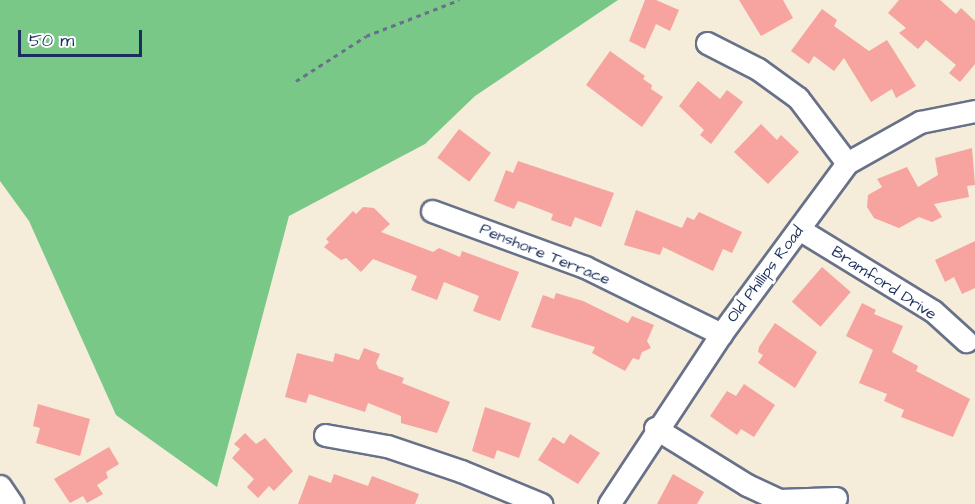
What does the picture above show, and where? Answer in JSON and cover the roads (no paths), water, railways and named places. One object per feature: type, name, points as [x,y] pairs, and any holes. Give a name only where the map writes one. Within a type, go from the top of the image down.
[{"type":"street","points":[[707,43],[758,69],[798,98],[847,163]]},
{"type":"street","name":"Old Phillips Road","points":[[609,504],[656,428],[721,334],[847,163],[920,122],[975,111]]},
{"type":"street","name":"Penshore Terrace","points":[[432,211],[585,267],[721,334]]},
{"type":"street","name":"Bramford Drive","points":[[799,228],[933,311],[966,341]]},
{"type":"street","points":[[656,428],[747,485],[778,500],[836,498]]},
{"type":"street","points":[[325,435],[387,446],[541,504]]},
{"type":"street","points":[[0,486],[12,504]]}]
